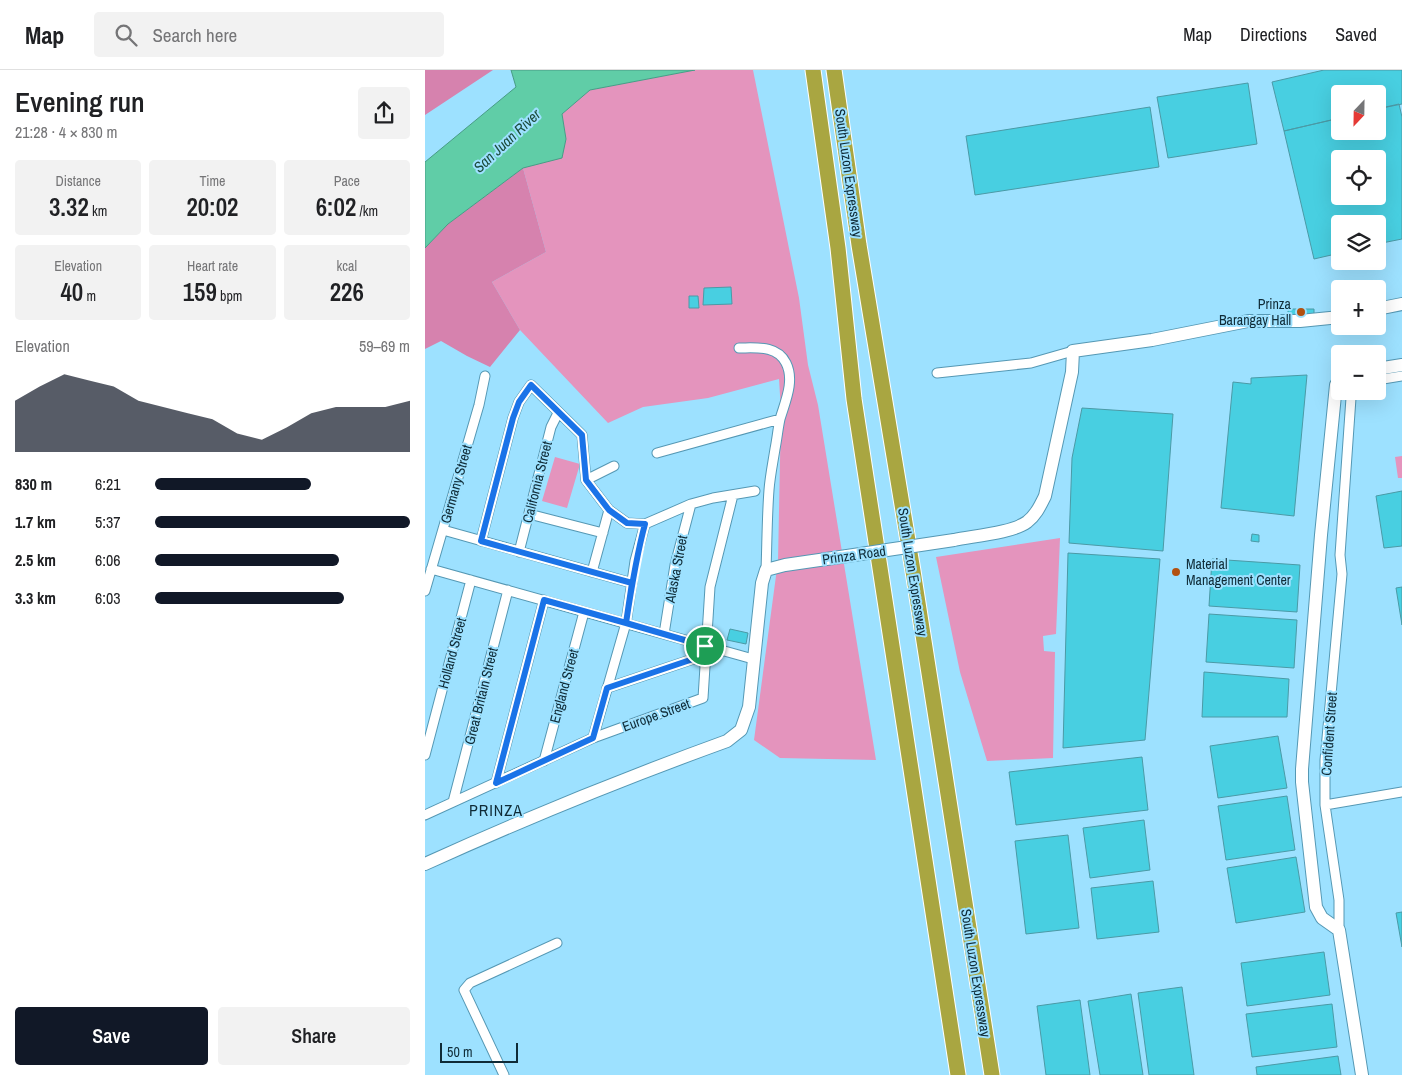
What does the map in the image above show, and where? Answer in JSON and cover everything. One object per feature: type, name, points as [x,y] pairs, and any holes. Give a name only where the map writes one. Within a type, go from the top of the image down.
[{"type":"highway","name":"South Luzon Expressway","points":[[813,70],[838,248],[854,400],[958,1075]]},
{"type":"highway","name":"South Luzon Expressway","points":[[834,70],[859,245],[993,1071]]},
{"type":"main road","points":[[1386,307],[1402,304]]},
{"type":"main road","points":[[1073,351],[1152,340],[1248,321],[1300,321],[1331,318]]},
{"type":"main road","name":"Prinza Road","points":[[766,570],[785,565],[954,540],[1016,527],[1026,523],[1037,512],[1045,496],[1071,372],[1073,351]]},
{"type":"main road","points":[[1386,368],[1402,365]]},
{"type":"main road","points":[[1335,400],[1322,526],[1302,782],[1316,907],[1322,918],[1339,930]]},
{"type":"main road","points":[[425,864],[627,778],[727,741],[741,730],[749,707],[762,583],[766,570]]},
{"type":"main road","name":"Confident Street","points":[[1339,930],[1362,1075]]},
{"type":"street","points":[[739,348],[762,348],[774,351],[787,364],[789,386],[780,419],[769,489],[766,570]]},
{"type":"street","points":[[937,373],[1031,363],[1073,351]]},
{"type":"street","name":"Germany Street","points":[[425,591],[479,405],[485,376]]},
{"type":"street","points":[[1386,379],[1402,376]]},
{"type":"street","points":[[481,541],[513,418],[519,402],[531,385],[582,435],[586,480],[609,510],[627,523],[645,524],[691,504],[713,498],[755,492]]},
{"type":"street","name":"Confident Street","points":[[1339,930],[1339,900],[1325,805],[1325,760],[1342,574],[1341,555],[1351,400]]},
{"type":"street","name":"California Street","points":[[519,552],[551,427],[558,413]]},
{"type":"street","points":[[657,453],[780,419]]},
{"type":"street","points":[[586,480],[614,466]]},
{"type":"street","points":[[705,650],[710,587],[733,495]]},
{"type":"street","name":"Alaska Street","points":[[664,634],[675,566],[691,504]]},
{"type":"street","points":[[592,572],[609,510]]},
{"type":"street","points":[[529,514],[603,533]]},
{"type":"street","points":[[593,738],[626,623],[635,561],[645,524]]},
{"type":"street","points":[[443,530],[632,583]]},
{"type":"street","points":[[431,569],[664,634],[705,650],[753,659]]},
{"type":"street","name":"Holland Street","points":[[425,755],[471,580]]},
{"type":"street","name":"Great Britain Street","points":[[453,802],[508,590]]},
{"type":"street","points":[[496,783],[544,600]]},
{"type":"street","name":"England Street","points":[[544,761],[584,612]]},
{"type":"street","points":[[607,688],[705,650]]},
{"type":"street","name":"Europe Street","points":[[425,814],[593,738],[703,698],[705,650]]},
{"type":"street","points":[[1325,805],[1402,792]]},
{"type":"street","points":[[504,1075],[464,990],[470,983],[557,943]]},
{"type":"shaded area","points":[[425,70],[493,70],[425,115]]},
{"type":"shaded area","points":[[695,70],[753,70],[799,298],[808,365],[818,405],[876,760],[780,758],[754,740],[778,561],[781,411],[779,379],[708,398],[643,407],[608,423],[520,330],[492,282],[546,252],[523,168],[562,157],[566,139],[562,114],[590,90]]},
{"type":"shaded area","points":[[523,168],[546,252],[492,282],[520,330],[490,367],[441,341],[425,349],[425,248],[448,224]]},
{"type":"shaded area","points":[[1402,456],[1402,478],[1398,478],[1395,457]]},
{"type":"shaded area","points":[[555,457],[580,464],[567,508],[542,501]]},
{"type":"shaded area","points":[[1060,538],[1056,634],[1043,636],[1044,651],[1055,652],[1053,758],[987,761],[960,672],[936,557]]},
{"type":"water","name":"San Juan River","points":[[511,70],[695,70],[590,90],[562,114],[566,139],[562,158],[523,168],[448,224],[425,248],[425,162],[516,87]]},
{"type":"building","points":[[1324,70],[1402,70],[1402,104],[1386,107],[1386,85],[1331,85],[1331,120],[1284,131],[1272,82]]},
{"type":"building","points":[[1248,83],[1257,144],[1168,158],[1157,97]]},
{"type":"building","points":[[1399,104],[1402,117],[1402,239],[1386,242],[1386,215],[1331,215],[1331,255],[1314,259],[1284,131],[1331,120],[1331,140],[1386,140],[1386,107]]},
{"type":"building","points":[[1150,107],[1159,167],[975,195],[966,136]]},
{"type":"building","points":[[731,287],[732,304],[703,305],[704,288]]},
{"type":"building","points":[[689,296],[698,296],[699,308],[689,308]]},
{"type":"building","name":"Prinza Barangay Hall","points":[[1288,309],[1314,309],[1314,315],[1288,316]]},
{"type":"building","points":[[1307,375],[1294,516],[1221,508],[1233,382],[1251,384],[1251,378]]},
{"type":"building","points":[[1082,408],[1173,414],[1163,551],[1069,543],[1072,458]]},
{"type":"building","points":[[1402,491],[1402,546],[1384,548],[1376,496]]},
{"type":"building","points":[[1252,534],[1259,535],[1259,542],[1251,541]]},
{"type":"building","points":[[1068,553],[1160,559],[1145,740],[1063,748]]},
{"type":"building","points":[[1212,559],[1300,565],[1297,612],[1209,606]]},
{"type":"building","points":[[1402,587],[1402,625],[1396,588]]},
{"type":"building","points":[[1209,614],[1297,620],[1294,668],[1206,662]]},
{"type":"building","points":[[730,629],[748,633],[746,644],[727,640]]},
{"type":"building","points":[[1204,672],[1289,679],[1287,717],[1202,717]]},
{"type":"building","points":[[1278,736],[1287,788],[1218,798],[1210,746]]},
{"type":"building","points":[[1142,757],[1148,810],[1016,825],[1009,772]]},
{"type":"building","points":[[1287,796],[1295,850],[1226,860],[1218,806]]},
{"type":"building","points":[[1144,820],[1150,870],[1090,878],[1083,828]]},
{"type":"building","points":[[1068,835],[1079,928],[1026,934],[1015,841]]},
{"type":"building","points":[[1296,857],[1305,912],[1236,923],[1227,868]]},
{"type":"building","points":[[1153,881],[1159,932],[1097,939],[1091,888]]},
{"type":"building","points":[[1402,912],[1402,947],[1396,913]]},
{"type":"building","points":[[1324,952],[1330,995],[1247,1006],[1241,963]]},
{"type":"building","points":[[1182,987],[1194,1075],[1149,1075],[1138,993]]},
{"type":"building","points":[[1131,994],[1143,1075],[1100,1075],[1088,1001]]},
{"type":"building","points":[[1080,1000],[1090,1075],[1046,1075],[1037,1006]]},
{"type":"building","points":[[1332,1004],[1337,1047],[1252,1057],[1246,1014]]},
{"type":"building","points":[[1338,1056],[1341,1075],[1257,1075],[1256,1067]]},
{"type":"place","name":"Prinza Barangay Hall","points":[[1301,312]]},
{"type":"place","name":"Material Management Center","points":[[1176,572]]},
{"type":"district","name":"PRINZA","points":[[496,810]]},
{"type":"route","points":[[705,646],[626,623],[632,583],[635,561],[645,524],[627,523],[609,510],[586,480],[582,435],[531,385],[519,402],[513,418],[481,541],[632,583],[626,623],[544,600],[496,783],[593,738],[607,688],[705,655],[705,646]]}]
